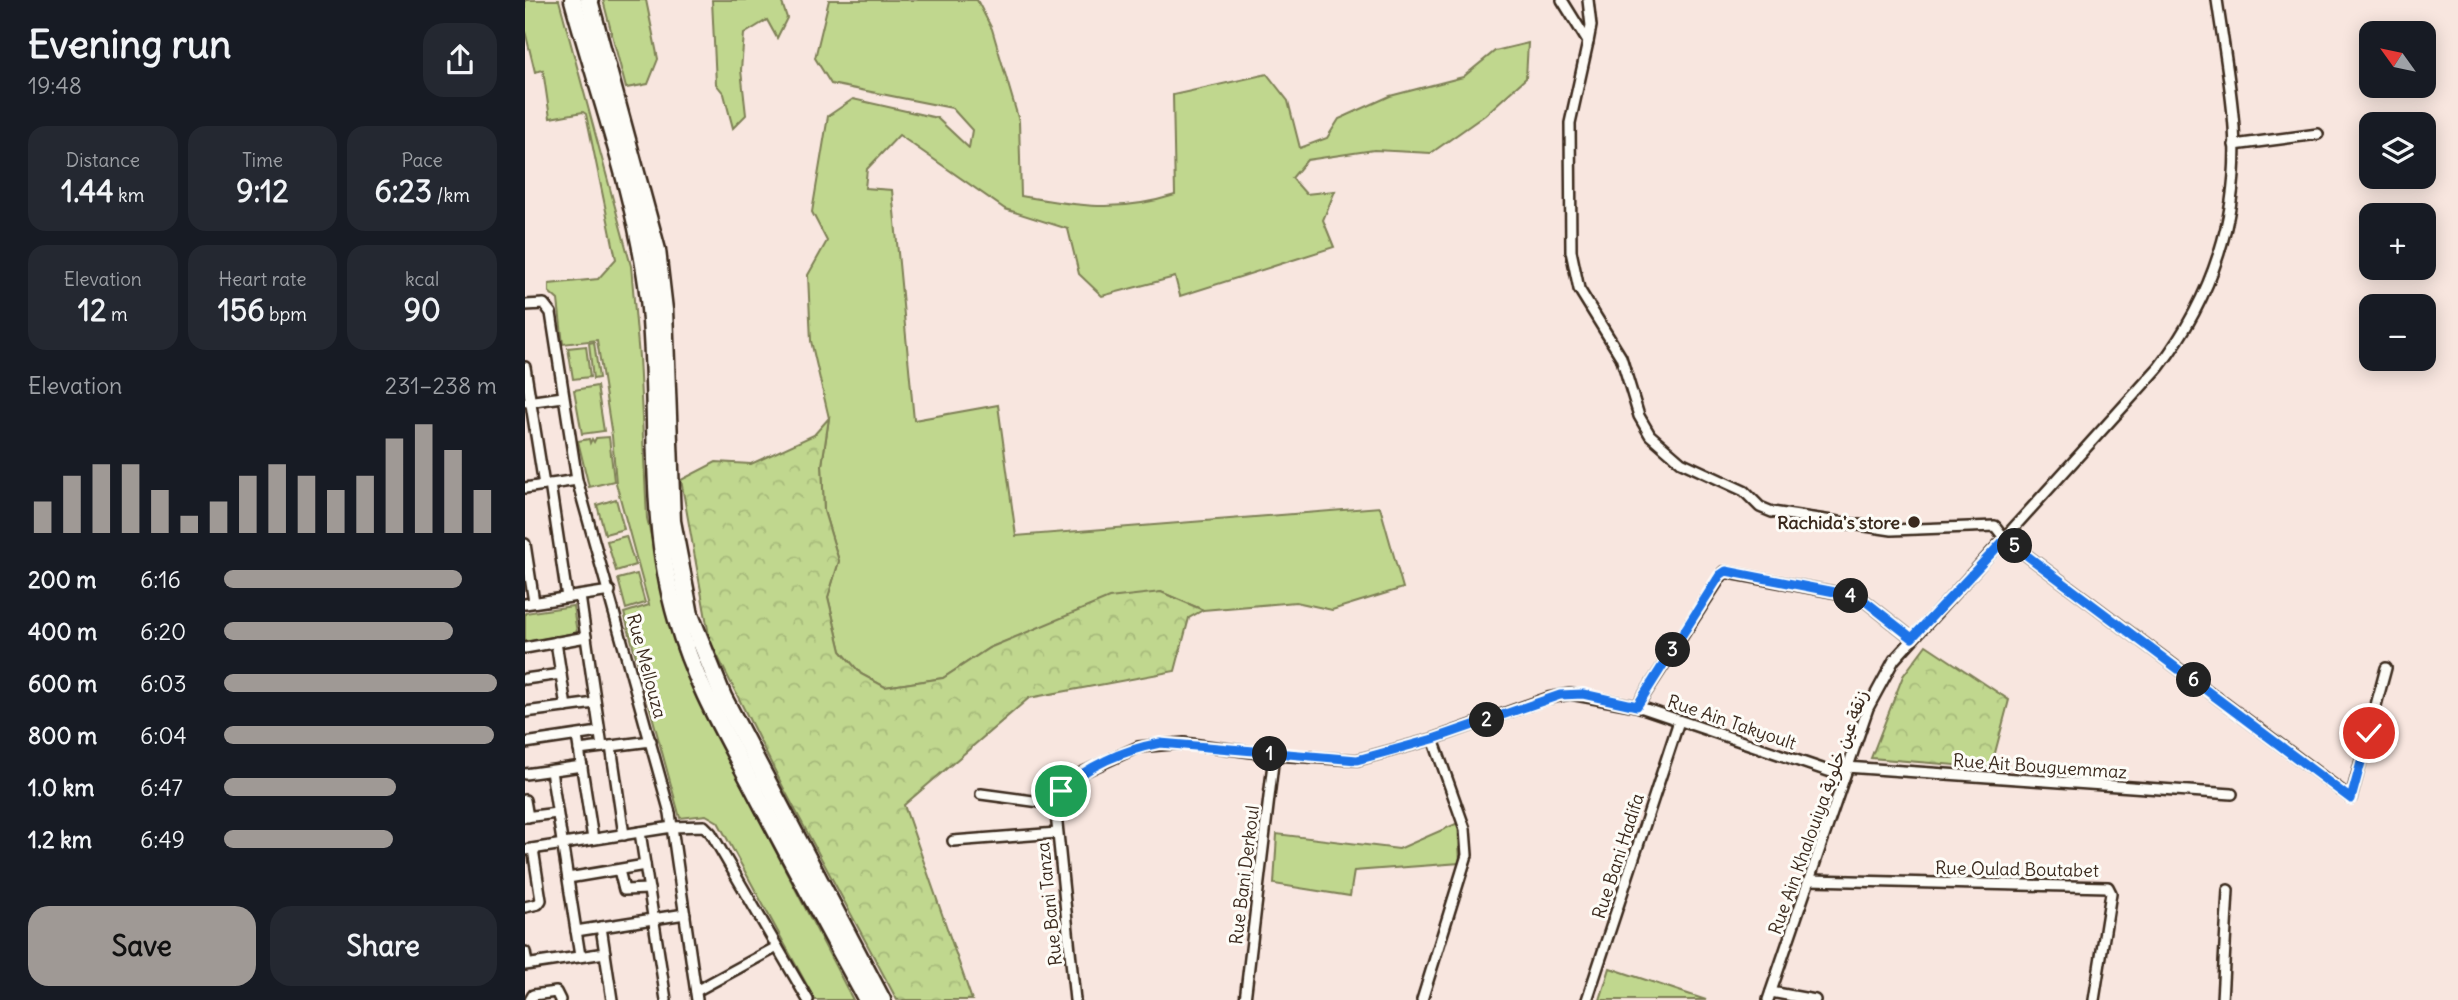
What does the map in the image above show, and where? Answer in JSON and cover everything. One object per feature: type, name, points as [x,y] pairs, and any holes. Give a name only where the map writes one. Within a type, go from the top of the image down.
[{"type":"highway","points":[[573,0],[631,208],[645,270],[652,342],[658,523],[662,561],[677,623],[710,707],[867,1000]]},
{"type":"highway","points":[[589,0],[657,250],[664,310],[672,521],[690,615],[723,697],[882,1000]]},
{"type":"highway","points":[[823,919],[833,948],[858,1000]]},
{"type":"street","points":[[1562,0],[1588,42]]},
{"type":"street","points":[[1588,0],[1591,26],[1570,123],[1573,266],[1579,289],[1627,370],[1639,416],[1650,435],[1681,462],[1744,491],[1761,507],[1772,512],[1892,530],[1995,526],[2005,539],[2351,799],[2386,668]]},
{"type":"street","name":"Rue Ain Khalouiya زنقة عين خلوية","points":[[1770,996],[1845,771],[1883,679],[1912,638],[2150,377],[2182,336],[2208,287],[2222,244],[2232,191],[2234,145],[2217,0]]},
{"type":"street","points":[[2234,145],[2318,134]]},
{"type":"street","name":"Rue Mellouza","points":[[525,305],[540,303],[550,309],[577,480],[651,740],[672,827],[697,996]]},
{"type":"street","points":[[525,367],[530,434],[547,485],[567,597]]},
{"type":"street","points":[[528,402],[563,397]]},
{"type":"street","points":[[525,488],[577,480]]},
{"type":"street","points":[[525,544],[529,603],[610,591]]},
{"type":"street","points":[[1637,706],[1720,575],[1726,571],[1860,597],[1912,638]]},
{"type":"street","points":[[580,596],[599,732],[606,747],[624,835]]},
{"type":"street","points":[[525,648],[586,637]]},
{"type":"street","points":[[556,642],[566,707]]},
{"type":"street","points":[[525,679],[561,674]]},
{"type":"street","name":"Rue Ain Takyoult","points":[[1055,804],[1061,791],[1077,775],[1138,747],[1184,743],[1275,755],[1357,760],[1433,739],[1548,698],[1570,694],[1637,706],[1845,771]]},
{"type":"street","points":[[525,712],[595,703]]},
{"type":"street","name":"Rue Bani Hadifa","points":[[1587,1000],[1679,721]]},
{"type":"street","points":[[525,743],[599,732]]},
{"type":"street","points":[[577,736],[593,839]]},
{"type":"street","points":[[1422,1000],[1467,855],[1465,829],[1433,739]]},
{"type":"street","points":[[579,750],[651,740]]},
{"type":"street","name":"Rue Bani Derkoul","points":[[1245,1000],[1275,755]]},
{"type":"street","points":[[525,774],[582,766]]},
{"type":"street","points":[[551,771],[580,956]]},
{"type":"street","name":"Rue Ait Bouguemmaz","points":[[1845,771],[2232,794]]},
{"type":"street","points":[[981,793],[1055,804]]},
{"type":"street","points":[[525,800],[526,817],[557,813]]},
{"type":"street","name":"Rue Bani Tanza","points":[[1055,804],[1075,1000]]},
{"type":"street","points":[[525,907],[538,904],[541,900],[529,849],[701,825],[709,830],[808,1000]]},
{"type":"street","points":[[640,832],[666,1000]]},
{"type":"street","points":[[953,841],[1057,833]]},
{"type":"street","points":[[568,878],[645,865]]},
{"type":"street","points":[[619,870],[624,890],[649,889]]},
{"type":"street","name":"Rue Oulad Boutabet","points":[[1809,880],[2108,887],[2111,893],[2094,1000]]},
{"type":"street","points":[[2222,1000],[2228,890]]},
{"type":"street","points":[[576,931],[685,914]]},
{"type":"street","points":[[601,927],[612,1000]]},
{"type":"street","points":[[697,996],[777,947]]},
{"type":"street","points":[[525,952],[526,965],[605,953]]},
{"type":"street","points":[[529,1000],[533,995],[555,992],[560,1000]]},
{"type":"street","points":[[1770,996],[1815,1000]]},
{"type":"green space","points":[[525,0],[559,0],[631,266],[639,357],[647,518],[677,651],[704,713],[853,1000],[815,1000],[718,822],[706,815],[680,818],[624,613],[649,605],[616,483],[612,436],[597,340],[563,344],[558,300],[549,292],[549,284],[598,279],[616,259],[586,114],[583,112],[550,118],[543,70],[535,72],[525,31]]},
{"type":"green space","points":[[603,0],[646,0],[658,59],[648,84],[626,88]]},
{"type":"green space","points":[[712,0],[781,0],[787,18],[777,38],[767,20],[744,34],[741,70],[746,115],[733,128],[724,94],[716,84]]},
{"type":"green space","points":[[829,0],[977,0],[992,29],[1019,121],[1021,196],[1098,206],[1135,204],[1175,195],[1173,95],[1267,74],[1288,101],[1300,148],[1327,138],[1339,119],[1390,96],[1463,77],[1495,51],[1528,43],[1526,78],[1485,115],[1431,153],[1374,150],[1307,160],[1292,178],[1306,194],[1335,191],[1323,220],[1334,247],[1180,296],[1175,277],[1102,296],[1079,274],[1068,229],[1005,209],[899,135],[867,169],[865,188],[892,190],[914,420],[998,405],[1016,536],[1380,507],[1403,588],[1332,610],[1296,602],[1203,610],[1161,592],[1047,625],[989,648],[943,678],[885,687],[861,674],[841,651],[828,597],[839,561],[824,511],[822,465],[829,418],[811,341],[808,275],[827,241],[812,212],[828,116],[853,99],[937,118],[969,148],[972,130],[952,108],[831,84],[815,58]]},
{"type":"green space","points":[[594,342],[599,378],[593,379],[589,343]]},
{"type":"green space","points":[[586,346],[590,377],[573,379],[568,348]]},
{"type":"green space","points":[[597,386],[604,431],[582,434],[574,390]]},
{"type":"green space","points":[[829,418],[822,465],[824,511],[839,561],[828,597],[841,651],[861,674],[885,687],[943,678],[989,648],[1109,598],[1161,592],[1203,610],[1189,618],[1175,671],[1029,698],[904,805],[972,1000],[897,1000],[785,791],[710,641],[681,480],[716,462],[751,464],[814,435]]},
{"type":"green space","points":[[609,437],[614,481],[589,487],[578,441],[589,439],[590,443],[592,439],[594,442],[596,438]]},
{"type":"green space","points":[[616,499],[624,529],[605,534],[597,505]]},
{"type":"green space","points":[[626,536],[635,565],[616,571],[607,541]]},
{"type":"green space","points":[[637,574],[645,603],[626,609],[618,579]]},
{"type":"green space","points":[[573,606],[577,633],[525,642],[525,613]]},
{"type":"green space","points":[[1926,645],[2009,700],[1991,768],[1871,758],[1903,676]]},
{"type":"green space","points":[[1458,823],[1460,863],[1354,871],[1350,896],[1274,884],[1277,834],[1399,849]]},
{"type":"green space","points":[[1610,968],[1706,1000],[1600,1000]]},
{"type":"place","name":"Rachida's store","points":[[1914,522]]},
{"type":"route","points":[[1061,791],[1077,775],[1138,747],[1160,743],[1357,760],[1433,739],[1560,695],[1583,694],[1637,706],[1720,575],[1726,571],[1860,597],[1912,638],[2005,539],[2351,799],[2369,733]]}]
